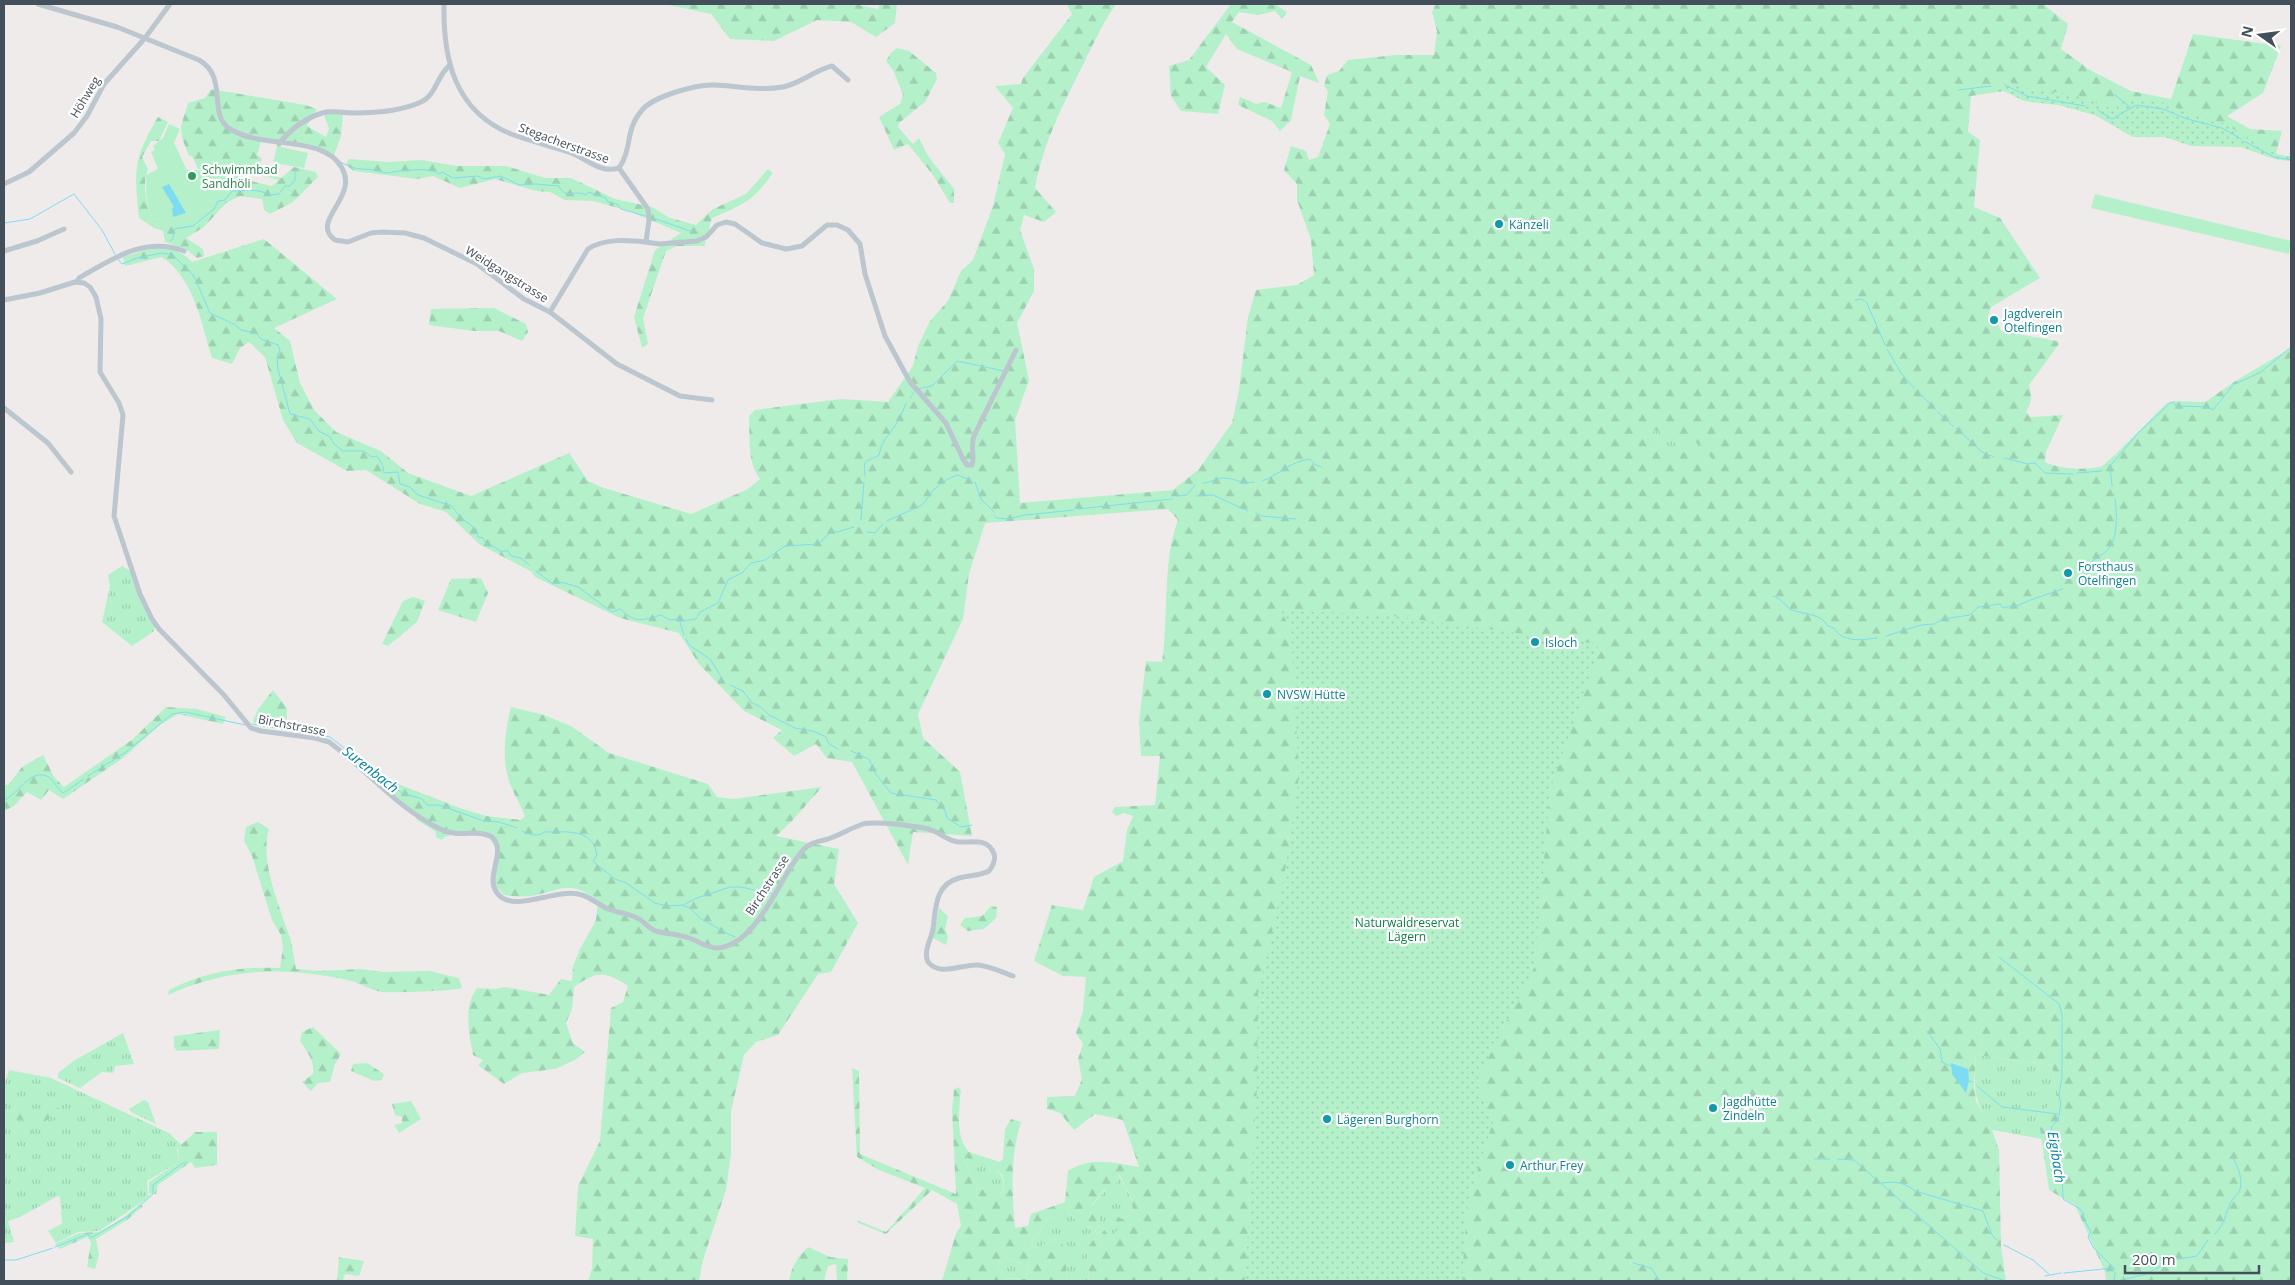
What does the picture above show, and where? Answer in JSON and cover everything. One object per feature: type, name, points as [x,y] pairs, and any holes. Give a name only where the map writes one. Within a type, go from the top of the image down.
[{"type":"street","points":[[38,4],[144,38],[197,59],[208,66],[216,84],[220,118],[228,128],[238,133],[279,144],[285,135],[322,113],[374,111],[421,102],[432,94],[443,72],[449,66]]},
{"type":"street","name":"Höhweg","points":[[4,184],[26,175],[74,133],[87,116],[101,88],[170,4]]},
{"type":"street","name":"Stegacherstrasse","points":[[444,4],[444,40],[449,66],[457,86],[467,101],[494,125],[509,133],[575,154],[602,169],[619,168]]},
{"type":"street","points":[[646,242],[649,220],[648,209],[619,168],[626,156],[629,132],[633,123],[646,107],[659,98],[709,85],[756,89],[784,87],[832,66],[848,80]]},
{"type":"street","name":"Weidgangstrasse","points":[[279,144],[317,148],[331,156],[342,168],[346,177],[346,189],[328,224],[330,235],[335,240],[348,242],[382,232],[405,233],[420,237],[477,264],[524,299],[550,312],[617,364],[680,396],[712,400]]},
{"type":"street","points":[[550,312],[588,249],[598,244],[616,241],[658,244],[697,241],[706,236],[717,225],[726,222],[736,224],[762,243],[786,249],[802,246],[827,225],[837,225],[848,230],[860,244],[866,274],[885,336],[910,382],[946,423],[963,460],[969,466],[973,462],[972,441],[1016,350]]},
{"type":"street","points":[[4,251],[37,241],[64,229]]},
{"type":"street","points":[[4,300],[40,293],[77,282],[79,278],[120,255],[150,245],[165,245],[184,251]]},
{"type":"street","name":"Birchstrasse","points":[[77,282],[90,287],[97,301],[102,325],[100,372],[122,409],[113,510],[140,594],[152,620],[224,695],[251,728],[330,742],[421,818],[451,834],[481,834],[492,837],[498,848],[493,884],[497,892],[505,899],[517,901],[564,893],[579,894],[610,910],[636,917],[654,930],[684,936],[709,947],[721,947],[737,940],[752,926],[797,857],[815,841],[826,839],[865,824],[878,823],[926,828],[948,840],[958,842],[974,841],[987,845],[995,856],[993,867],[989,871],[954,880],[945,886],[938,895],[926,958],[931,965],[939,969],[981,965],[1013,976]]},
{"type":"street","points":[[4,408],[48,443],[72,472]]},
{"type":"green space","points":[[664,4],[854,4],[878,9],[880,4],[897,4],[895,23],[876,37],[851,22],[817,20],[774,41],[730,39],[711,14]]},
{"type":"green space","points":[[1067,4],[1116,4],[1098,34],[1068,94],[1043,156],[1035,188],[1056,212],[1044,222],[1024,215],[1020,230],[1034,269],[1034,291],[1017,323],[1029,380],[1015,420],[1020,503],[1173,490],[1198,470],[1232,423],[1239,390],[1248,317],[1256,290],[1297,285],[1314,275],[1311,240],[1297,200],[1297,184],[1284,170],[1291,146],[1306,151],[1309,160],[1318,157],[1330,124],[1324,115],[1328,91],[1324,86],[1327,75],[1339,71],[1348,60],[1396,55],[1434,55],[1437,31],[1432,12],[1436,4],[2043,4],[2068,24],[2061,49],[2090,70],[2131,91],[2171,99],[2193,34],[2281,46],[2263,93],[2227,116],[2250,129],[2282,131],[2276,154],[2291,157],[2291,161],[2275,159],[2241,147],[2195,144],[2165,137],[2133,137],[2095,115],[2059,105],[2024,101],[2004,91],[1971,96],[1968,132],[1980,140],[1974,207],[2000,218],[2040,278],[1991,307],[1988,317],[1992,326],[1998,324],[2001,331],[2057,341],[2059,344],[2029,385],[2031,399],[2026,412],[2030,417],[2063,415],[2046,452],[2045,462],[2073,468],[2096,468],[2102,466],[2167,403],[2174,401],[2205,402],[2237,380],[2291,348],[2291,1281],[2106,1281],[2105,1272],[2075,1205],[2049,1190],[2038,1115],[2057,1100],[2052,1065],[1976,1055],[1974,1085],[1976,1101],[1992,1130],[1999,1150],[2001,1246],[2006,1281],[1089,1281],[1087,1248],[1097,1235],[1095,1229],[1080,1223],[1069,1214],[1048,1218],[1040,1232],[1031,1242],[1033,1249],[1056,1239],[1062,1242],[1066,1261],[1067,1281],[942,1281],[956,1233],[961,1226],[957,1204],[932,1190],[886,1234],[858,1223],[857,1220],[886,1232],[925,1188],[879,1170],[857,1157],[852,1068],[859,1071],[860,1154],[956,1194],[952,1110],[954,1090],[958,1087],[961,1090],[960,1131],[969,1152],[1000,1162],[1003,1159],[1005,1129],[1011,1119],[1021,1122],[1013,1161],[1015,1228],[1028,1226],[1031,1214],[1065,1202],[1068,1171],[1077,1166],[1086,1163],[1103,1162],[1139,1167],[1123,1120],[1095,1114],[1074,1130],[1060,1113],[1047,1109],[1047,1097],[1075,1096],[1082,1079],[1078,1059],[1083,1044],[1076,1033],[1083,1011],[1086,977],[1063,976],[1034,961],[1052,905],[1083,910],[1094,877],[1123,861],[1127,830],[1133,816],[1124,813],[1116,816],[1112,812],[1115,807],[1155,805],[1160,756],[1141,756],[1139,722],[1146,661],[1162,662],[1170,554],[1178,520],[1168,509],[985,523],[969,574],[963,619],[918,714],[923,738],[960,772],[972,836],[913,832],[908,865],[852,762],[827,758],[816,744],[794,756],[773,738],[782,730],[744,711],[699,664],[679,633],[620,618],[535,577],[532,572],[479,544],[446,512],[420,504],[366,470],[347,471],[297,443],[283,420],[265,357],[249,342],[240,348],[232,364],[212,358],[195,303],[182,278],[173,267],[162,257],[125,266],[123,257],[159,248],[176,251],[192,262],[264,239],[337,299],[274,328],[290,341],[300,383],[314,410],[336,432],[381,451],[408,473],[471,496],[569,453],[588,481],[601,487],[691,514],[748,489],[760,479],[753,465],[750,449],[749,416],[755,410],[841,399],[888,402],[913,366],[918,346],[930,321],[948,301],[961,271],[973,260],[993,206],[1005,154],[998,143],[1013,108],[995,86],[1021,84],[1023,78],[1072,14]],"holes":[[[1655,430],[1696,442],[1709,454],[1715,465],[1709,467],[1704,461],[1693,454],[1680,449],[1659,445],[1651,433]],[[967,1157],[999,1172],[1003,1177],[1002,1193],[973,1188],[972,1177],[964,1160]],[[1119,1174],[1132,1200],[1133,1214],[1122,1219],[1112,1213],[1111,1220],[1119,1227],[1111,1239],[1103,1228],[1098,1225],[1101,1213],[1092,1205],[1105,1189],[1115,1187]],[[1006,1257],[1029,1267],[1025,1279],[1003,1278],[998,1263]]]},
{"type":"green space","points":[[1231,4],[1275,4],[1287,12],[1282,19],[1275,11],[1258,15],[1239,12],[1232,22],[1311,65],[1319,83],[1300,76],[1291,120],[1280,131],[1272,121],[1238,105],[1240,97],[1257,104],[1264,102],[1281,108],[1292,72],[1237,49],[1226,34],[1206,67],[1225,85],[1218,114],[1181,111],[1171,96],[1169,66],[1189,60]]},
{"type":"green space","points":[[897,48],[909,51],[936,73],[937,79],[925,102],[899,123],[898,127],[913,144],[919,138],[928,156],[954,189],[954,203],[950,203],[933,175],[908,144],[894,150],[879,117],[900,104],[903,95],[894,72],[886,61]]},
{"type":"green space","points":[[2003,79],[2029,89],[2072,94],[2113,109],[2131,99],[2165,103],[2223,123],[2276,154],[2291,157],[2291,161],[2275,159],[2241,147],[2191,146],[2165,137],[2133,137],[2095,115],[2059,105],[2024,101],[2004,91]]},
{"type":"green space","points":[[211,89],[305,105],[317,109],[307,126],[326,137],[329,129],[324,114],[343,114],[341,136],[334,155],[316,147],[262,138],[257,155],[262,158],[259,170],[281,178],[279,180],[246,171],[198,169],[192,156],[189,156],[182,138],[181,126],[188,103],[205,98]]},
{"type":"green space","points":[[158,117],[168,122],[159,141],[151,141],[142,157],[148,169],[145,183],[146,200],[151,215],[159,227],[203,208],[222,196],[238,178],[272,186],[294,167],[316,172],[318,177],[293,202],[270,214],[264,210],[262,199],[240,196],[226,203],[204,227],[186,238],[203,249],[204,256],[197,258],[185,249],[165,242],[163,231],[154,228],[139,218],[136,188],[137,165],[144,143]]},
{"type":"green space","name":"Schwimmbad Sandhöli","points":[[169,124],[180,129],[174,143],[187,170],[237,171],[238,178],[225,194],[192,221],[159,227],[151,216],[149,209],[146,175],[158,169],[151,152],[155,150],[153,146],[163,138]]},
{"type":"green space","points":[[277,146],[308,153],[304,168],[273,163]]},
{"type":"green space","points":[[349,159],[389,162],[421,160],[457,166],[506,166],[545,178],[571,178],[615,199],[652,207],[670,218],[696,225],[713,209],[746,194],[768,169],[773,173],[747,201],[712,218],[704,246],[677,246],[666,251],[643,318],[648,344],[642,348],[634,317],[655,250],[681,233],[629,211],[593,201],[565,200],[550,192],[536,191],[495,179],[460,188],[433,176],[417,179],[354,171],[346,165]]},
{"type":"green space","points":[[2095,194],[2291,241],[2289,254],[2091,208]]},
{"type":"green space","points":[[494,308],[526,324],[528,332],[522,341],[499,331],[474,331],[429,325],[431,309]]},
{"type":"green space","points":[[1655,430],[1685,437],[1697,442],[1706,449],[1715,465],[1709,467],[1689,452],[1659,445],[1651,433]]},
{"type":"green space","points":[[122,566],[132,572],[155,626],[154,631],[132,646],[102,622],[110,586],[108,575]]},
{"type":"green space","points":[[481,578],[488,593],[476,622],[438,610],[451,579]]},
{"type":"green space","points":[[413,597],[425,601],[417,622],[388,646],[382,644],[403,601]]},
{"type":"green space","name":"Naturwaldreservat Lägern","points":[[1281,611],[1379,614],[1598,644],[1595,662],[1550,790],[1535,966],[1476,1082],[1493,1122],[1467,1204],[1462,1281],[1245,1281],[1257,1087],[1258,994],[1284,878],[1299,778],[1291,630]]},
{"type":"green space","points":[[273,690],[287,708],[286,728],[256,724],[253,721],[258,709]]},
{"type":"green space","points":[[166,707],[197,709],[226,717],[223,724],[178,714],[160,725],[123,758],[63,799],[49,790],[41,800],[27,792],[14,806],[4,811],[4,786],[9,784],[22,767],[43,755],[54,777],[64,787],[133,739]]},
{"type":"green space","points":[[511,707],[544,715],[571,726],[609,753],[708,784],[717,797],[733,799],[822,787],[776,836],[839,849],[834,884],[858,923],[831,972],[818,974],[778,1035],[756,1042],[744,1055],[731,1111],[731,1154],[726,1190],[703,1260],[699,1281],[588,1281],[592,1269],[593,1239],[575,1236],[578,1186],[600,1141],[611,1008],[623,1002],[628,986],[613,977],[601,974],[595,975],[574,987],[572,1009],[566,1023],[573,1043],[585,1052],[575,1060],[555,1069],[522,1073],[504,1084],[478,1065],[483,1060],[473,1055],[468,1020],[470,1003],[477,988],[495,989],[505,987],[549,995],[561,979],[572,981],[573,966],[596,920],[598,900],[572,888],[558,889],[531,896],[504,895],[493,883],[496,849],[489,837],[459,833],[444,837],[442,840],[436,837],[436,832],[417,820],[413,811],[373,778],[375,775],[460,808],[486,816],[521,820],[525,816],[507,775],[505,756],[507,726]]},
{"type":"green space","points":[[258,822],[269,829],[267,855],[269,869],[276,898],[290,938],[296,969],[319,971],[361,969],[383,972],[429,971],[459,978],[462,988],[437,991],[383,992],[347,980],[278,971],[256,972],[212,979],[168,995],[169,990],[182,984],[223,971],[251,968],[280,968],[283,947],[281,935],[272,920],[252,856],[244,841],[246,827]]},
{"type":"green space","points":[[991,906],[997,907],[996,918],[984,929],[968,931],[960,925],[965,918],[982,916]]},
{"type":"green space","points":[[939,908],[948,916],[945,929],[948,937],[946,945],[933,938]]},
{"type":"green space","points":[[313,1027],[341,1054],[335,1064],[330,1082],[318,1083],[311,1091],[302,1082],[313,1074],[313,1065],[310,1056],[300,1041],[302,1032]]},
{"type":"green space","points":[[220,1030],[219,1049],[177,1051],[174,1047],[174,1036]]},
{"type":"green space","points":[[123,1033],[134,1064],[115,1066],[113,1073],[102,1072],[80,1088],[58,1078],[58,1073],[75,1060]]},
{"type":"green space","points":[[1976,1055],[2052,1065],[2057,1100],[2038,1115],[2042,1139],[1992,1130],[1981,1110],[1976,1094]]},
{"type":"green space","points":[[367,1063],[384,1074],[382,1080],[374,1081],[351,1071],[353,1064]]},
{"type":"green space","points":[[9,1070],[51,1078],[169,1133],[182,1145],[177,1149],[179,1162],[147,1181],[148,1195],[151,1196],[99,1231],[78,1232],[56,1243],[48,1231],[62,1224],[60,1196],[20,1217],[8,1221],[14,1242],[4,1243],[4,1086]]},
{"type":"green space","points":[[144,1100],[148,1102],[156,1124],[131,1112],[129,1109]]},
{"type":"green space","points":[[411,1101],[421,1119],[399,1133],[394,1125],[402,1123],[402,1117],[395,1115],[392,1104]]},
{"type":"green space","points":[[57,1106],[60,1110],[44,1122],[49,1124],[54,1120],[57,1124],[33,1152],[25,1157],[23,1156],[45,1130],[33,1126],[31,1136],[22,1119],[17,1120],[4,1115],[4,1108],[40,1118]]},
{"type":"green space","points":[[195,1132],[217,1132],[217,1165],[195,1168],[191,1162],[158,1185],[156,1194],[149,1194],[149,1182],[179,1162],[178,1148]]},
{"type":"green space","points":[[966,1156],[987,1164],[999,1173],[1003,1178],[1002,1193],[973,1188],[972,1177],[964,1160]]},
{"type":"green space","points":[[1118,1174],[1132,1200],[1133,1214],[1122,1219],[1112,1213],[1120,1227],[1111,1239],[1103,1228],[1097,1225],[1092,1206]]},
{"type":"green space","points":[[140,1204],[143,1206],[127,1220],[96,1239],[99,1255],[95,1269],[87,1267],[91,1242],[87,1237],[60,1249],[55,1244],[79,1233],[99,1232],[123,1218]]},
{"type":"green space","points":[[1069,1214],[1080,1223],[1095,1229],[1097,1235],[1087,1248],[1089,1281],[1067,1281],[1066,1261],[1056,1239],[1033,1249],[1031,1242],[1040,1232],[1048,1218]]},
{"type":"green space","points":[[808,1247],[830,1257],[848,1259],[847,1281],[837,1281],[836,1264],[828,1266],[824,1281],[789,1281],[795,1263]]},
{"type":"green space","points":[[339,1257],[364,1261],[359,1276],[345,1274],[343,1281],[337,1281]]},
{"type":"green space","points":[[1006,1257],[1029,1267],[1025,1279],[1003,1278],[998,1263]]},
{"type":"water","points":[[169,184],[186,213],[173,217],[172,208],[174,207],[162,187]]},
{"type":"water","points":[[1951,1063],[1968,1069],[1969,1081],[1966,1093],[1952,1074]]},
{"type":"waterway","points":[[2005,85],[2027,96],[2085,106]]},
{"type":"waterway","points":[[1958,90],[1991,86]]},
{"type":"waterway","points":[[2115,95],[2130,107]]},
{"type":"waterway","points":[[2098,110],[2112,119],[2136,105],[2163,109],[2187,119],[2222,128],[2241,139]]},
{"type":"waterway","points":[[2244,141],[2274,157],[2291,160]]},
{"type":"waterway","points":[[340,162],[354,168],[376,170],[385,173],[429,170],[440,174],[442,172],[453,178],[478,176],[484,179],[501,176],[519,185],[559,186],[564,192],[586,195],[588,192],[606,198],[608,202],[617,204],[621,209],[645,216]]},
{"type":"waterway","points":[[170,241],[173,239],[174,229],[193,226],[214,209],[218,201],[225,200],[232,191],[246,190],[269,195],[279,194],[285,186],[290,186],[295,180],[295,172]]},
{"type":"waterway","points":[[4,223],[30,219],[74,194],[102,230],[115,254]]},
{"type":"waterway","points":[[653,218],[693,232]]},
{"type":"waterway","points":[[118,259],[122,264],[137,258],[162,253],[173,255],[194,276],[210,313],[234,324],[241,330],[256,333],[261,339],[278,345],[280,350],[277,357],[278,369],[290,414],[310,419],[319,431],[330,437],[334,444],[343,451],[363,451],[372,457],[377,456],[383,466],[384,473],[398,472],[400,484],[410,487],[418,495],[452,506],[460,517],[476,529],[478,537],[483,538],[488,546],[493,546],[500,551],[508,551],[511,556],[521,558],[529,565]]},
{"type":"waterway","points":[[1855,300],[1862,299],[1867,303],[1885,345]]},
{"type":"waterway","points":[[2112,486],[2110,466],[2139,432],[2170,403],[2173,402],[2176,406],[2208,407],[2213,410],[2233,385],[2261,372],[2291,347]]},
{"type":"waterway","points":[[1887,349],[1901,373],[1914,388]]},
{"type":"waterway","points":[[917,389],[932,386],[957,361],[1004,371]]},
{"type":"waterway","points":[[910,398],[914,392]]},
{"type":"waterway","points":[[1919,393],[1936,410]]},
{"type":"waterway","points":[[901,415],[906,404]]},
{"type":"waterway","points":[[1938,412],[1953,426]]},
{"type":"waterway","points":[[865,476],[864,466],[866,462],[879,455],[885,439],[899,419]]},
{"type":"waterway","points":[[1956,428],[1982,452],[1994,457]]},
{"type":"waterway","points":[[2004,458],[2028,464],[2035,463],[2045,473],[2073,474]]},
{"type":"waterway","points":[[1262,481],[1303,460],[1310,459],[1314,464],[1321,467]]},
{"type":"waterway","points":[[2077,473],[2102,471]]},
{"type":"waterway","points":[[887,521],[920,506],[933,490],[946,480],[957,475],[971,480]]},
{"type":"waterway","points":[[1203,483],[1223,478],[1247,483],[1254,482]]},
{"type":"waterway","points":[[861,520],[864,482]]},
{"type":"waterway","points":[[975,482],[981,499],[994,512]]},
{"type":"waterway","points":[[1177,496],[1187,495],[1195,485]]},
{"type":"waterway","points":[[1196,496],[1213,495],[1248,511]]},
{"type":"waterway","points":[[1078,509],[1172,499]]},
{"type":"waterway","points":[[2079,583],[2089,571],[2090,563],[2104,553],[2112,543],[2116,528],[2115,499]]},
{"type":"waterway","points":[[994,515],[997,518],[1008,519],[1025,515],[1074,510]]},
{"type":"waterway","points":[[1256,513],[1261,516],[1296,519]]},
{"type":"waterway","points":[[867,532],[875,533],[883,524]]},
{"type":"waterway","points":[[681,621],[696,619],[700,612],[718,603],[728,580],[743,572],[751,563],[765,560],[785,546],[818,544],[832,531],[837,532],[854,527]]},
{"type":"waterway","points":[[536,571],[553,584],[561,582],[578,587],[612,612],[620,609],[630,617],[639,620],[661,615],[670,620],[679,619],[684,635]]},
{"type":"waterway","points":[[1886,636],[1921,625],[1934,624],[1943,619],[1970,615],[1978,607],[2000,604],[2003,608],[2017,606],[2062,589]]},
{"type":"waterway","points":[[1773,596],[1792,610],[1821,619],[1842,636],[1859,640],[1877,638]]},
{"type":"waterway","points":[[686,639],[689,645],[710,659],[723,680]]},
{"type":"waterway","points":[[730,685],[743,691],[751,702],[762,708],[769,715],[795,728],[813,731],[826,737],[829,744],[838,749]]},
{"type":"waterway","name":"Surenbach","points":[[88,776],[126,752],[172,714],[185,712],[245,725]]},
{"type":"waterway","name":"Surenbach","points":[[252,724],[330,737],[402,793],[422,799],[427,805],[439,805],[484,821],[499,822],[517,828]]},
{"type":"waterway","points":[[851,751],[869,759],[875,773],[891,793],[936,800],[945,811],[947,818],[961,827],[972,825]]},
{"type":"waterway","name":"Surenbach","points":[[4,800],[37,775],[50,778],[63,793],[84,779]]},
{"type":"waterway","name":"Surenbach","points":[[522,831],[534,835],[545,832],[570,832],[584,836],[594,846],[597,855],[593,861],[595,863],[615,879],[626,883],[655,903],[667,906],[683,905],[697,898],[730,887],[741,887],[772,894]]},
{"type":"waterway","name":"Surenbach","points":[[684,906],[690,908],[703,920],[735,937]]},
{"type":"waterway","name":"Eigibach","points":[[1999,957],[2059,1004],[2062,1014],[2062,1077],[2059,1095],[2061,1104],[2058,1120],[2051,1127],[2062,1171],[2063,1199],[2080,1209],[2084,1214],[2083,1218],[2091,1232],[2088,1237],[2093,1247],[2115,1269]]},
{"type":"waterway","name":"Eigibach","points":[[1927,1031],[1940,1049],[1942,1062],[1951,1066]]},
{"type":"waterway","name":"Eigibach","points":[[1977,1086],[2002,1107],[2058,1114]]},
{"type":"waterway","points":[[2215,1234],[2222,1225],[2231,1202],[2240,1188],[2240,1174],[2232,1157]]},
{"type":"waterway","points":[[1814,1159],[1830,1159]]},
{"type":"waterway","points":[[1837,1159],[1854,1160],[1983,1273],[2003,1280]]},
{"type":"waterway","points":[[55,1247],[88,1234],[91,1238],[128,1216],[153,1194],[153,1185],[183,1163],[187,1163]]},
{"type":"waterway","points":[[1881,1183],[1899,1183],[1915,1191],[1983,1211],[1992,1235],[1997,1240]]},
{"type":"waterway","points":[[2126,1279],[2146,1274],[2172,1260],[2197,1256],[2208,1240]]},
{"type":"waterway","points":[[2004,1245],[2033,1260],[2049,1274]]},
{"type":"waterway","points":[[4,1260],[16,1260],[53,1248]]},
{"type":"waterway","points":[[1633,1263],[1651,1268],[1660,1281]]},
{"type":"waterway","points":[[2064,1273],[2113,1268]]},
{"type":"waterway","points":[[2045,1276],[2061,1273]]},
{"type":"waterway","name":"Eigibach","points":[[2114,1281],[2115,1273]]},
{"type":"place","name":"Schwimmbad Sandhöli","points":[[192,176]]},
{"type":"place","name":"Känzeli","points":[[1499,224]]},
{"type":"place","name":"Jagdverein Otelfingen","points":[[1994,320]]},
{"type":"place","name":"Forsthaus Otelfingen","points":[[2068,573]]},
{"type":"place","name":"Isloch","points":[[1535,642]]},
{"type":"place","name":"NVSW Hütte","points":[[1267,694]]},
{"type":"place","name":"Jagdhütte Zindeln","points":[[1713,1108]]},
{"type":"place","name":"Lägeren Burghorn","points":[[1327,1119]]},
{"type":"place","name":"Arthur Frey","points":[[1510,1165]]}]
